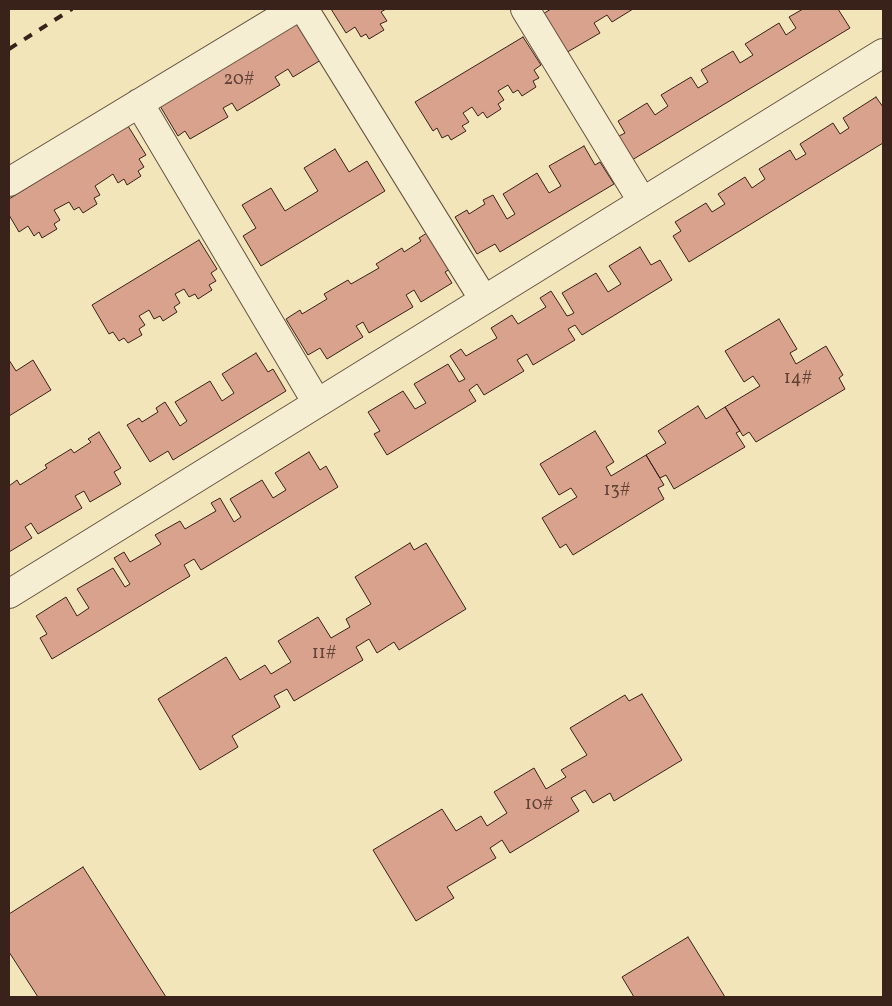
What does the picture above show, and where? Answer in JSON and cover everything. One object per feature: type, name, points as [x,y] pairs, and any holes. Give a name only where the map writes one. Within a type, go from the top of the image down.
[{"type":"lane","points":[[9,182],[295,9]]},
{"type":"lane","points":[[304,9],[484,300]]},
{"type":"lane","points":[[524,9],[642,201]]},
{"type":"lane","points":[[9,594],[883,53]]},
{"type":"lane","points":[[139,103],[317,403]]},
{"type":"building","points":[[331,9],[386,9],[381,12],[387,21],[380,24],[384,30],[369,39],[366,34],[361,37],[355,27],[346,33]]},
{"type":"building","points":[[551,9],[633,9],[612,22],[607,15],[594,23],[600,33],[564,54],[541,15]]},
{"type":"building","points":[[803,9],[838,9],[850,28],[632,160],[617,137],[625,133],[618,121],[647,103],[655,115],[668,106],[661,95],[691,77],[698,88],[708,82],[701,70],[733,51],[740,63],[753,55],[745,44],[779,23],[786,35],[796,28],[789,17]]},
{"type":"building","points":[[304,19],[321,60],[293,77],[288,69],[275,77],[280,85],[237,111],[232,103],[223,108],[228,117],[190,139],[185,131],[178,136],[160,106]]},
{"type":"building","points":[[523,37],[541,65],[534,70],[539,78],[533,81],[536,87],[522,96],[518,90],[513,93],[508,85],[498,91],[504,100],[498,104],[501,109],[487,118],[483,112],[478,116],[472,107],[463,113],[469,122],[462,126],[466,131],[451,140],[448,135],[442,138],[437,128],[433,131],[415,102]]},
{"type":"building","points":[[876,97],[883,107],[883,143],[689,262],[673,236],[681,231],[675,222],[706,203],[712,212],[725,204],[718,194],[745,177],[752,188],[765,179],[759,169],[790,150],[796,160],[806,154],[800,144],[833,123],[840,134],[849,128],[843,118]]},
{"type":"building","points":[[128,126],[146,155],[139,159],[144,167],[138,171],[141,176],[127,185],[124,179],[118,183],[113,174],[95,186],[100,195],[94,198],[97,204],[83,213],[79,207],[74,210],[69,202],[54,210],[60,220],[54,224],[57,229],[42,238],[39,232],[34,236],[28,226],[19,232],[9,215],[9,199]]},
{"type":"building","points":[[584,146],[595,165],[600,162],[614,184],[500,252],[495,244],[477,254],[455,217],[467,210],[469,214],[485,204],[483,200],[493,195],[507,219],[515,214],[503,194],[537,173],[549,193],[561,186],[549,166]]},
{"type":"building","points":[[335,149],[349,172],[367,161],[385,191],[261,266],[243,236],[256,228],[242,205],[271,188],[285,211],[318,191],[304,168]]},
{"type":"building","points":[[430,231],[452,268],[445,272],[452,283],[421,302],[414,290],[406,295],[413,307],[369,333],[363,322],[356,326],[363,337],[327,359],[320,348],[308,355],[286,319],[300,310],[302,314],[327,299],[324,294],[348,280],[351,284],[379,268],[376,264],[402,248],[404,252],[421,241],[419,238]]},
{"type":"building","points":[[199,240],[217,269],[211,273],[216,281],[209,285],[212,290],[198,299],[195,294],[189,297],[184,289],[175,294],[180,303],[174,307],[177,312],[163,321],[160,316],[154,319],[149,310],[139,316],[145,325],[139,329],[142,335],[128,343],[124,338],[119,341],[113,332],[109,334],[92,305]]},
{"type":"building","points":[[640,247],[651,265],[660,260],[672,280],[582,335],[575,325],[568,329],[575,340],[533,365],[527,354],[517,360],[524,371],[484,395],[477,384],[469,390],[476,401],[387,455],[374,434],[380,431],[368,412],[403,391],[415,409],[426,403],[414,384],[448,364],[459,382],[465,379],[450,356],[461,349],[466,356],[497,338],[491,328],[512,315],[518,324],[546,307],[540,298],[551,291],[567,316],[574,313],[562,293],[596,273],[608,292],[621,284],[609,266]]},
{"type":"building","points":[[779,319],[797,349],[790,353],[796,364],[826,346],[843,375],[839,378],[845,389],[756,442],[749,432],[743,436],[725,407],[760,386],[753,376],[744,382],[725,351]]},
{"type":"building","points":[[256,353],[268,372],[273,369],[286,391],[173,460],[168,451],[150,462],[127,425],[139,418],[142,422],[158,412],[156,408],[165,402],[180,426],[187,421],[175,402],[210,381],[222,401],[234,393],[222,374]]},
{"type":"building","points":[[9,360],[16,371],[33,360],[51,390],[9,416]]},
{"type":"building","points":[[698,406],[706,419],[725,407],[740,431],[736,433],[745,447],[674,489],[666,475],[660,478],[646,455],[666,443],[658,431]]},
{"type":"building","points":[[595,431],[614,462],[606,467],[611,476],[646,455],[664,485],[658,488],[664,499],[573,555],[566,544],[560,548],[542,518],[577,497],[571,488],[559,495],[540,464]]},
{"type":"building","points":[[99,432],[121,468],[114,472],[121,484],[90,502],[84,491],[75,496],[82,508],[38,534],[31,523],[25,527],[32,538],[9,552],[9,486],[17,480],[20,485],[47,468],[45,465],[71,449],[74,453],[91,442],[88,439]]},
{"type":"building","points":[[309,452],[320,470],[326,466],[338,487],[201,570],[194,559],[184,565],[190,576],[52,659],[40,638],[47,634],[36,616],[66,597],[77,616],[89,608],[77,589],[113,568],[125,587],[130,584],[114,558],[124,552],[130,562],[161,544],[155,535],[180,521],[185,529],[216,511],[211,503],[220,498],[234,522],[241,517],[230,499],[262,480],[273,498],[286,490],[275,473]]},
{"type":"building","points":[[410,543],[414,550],[426,543],[466,609],[399,650],[394,642],[377,653],[369,639],[356,647],[363,660],[294,701],[287,689],[274,696],[280,707],[232,736],[238,747],[200,770],[158,699],[226,657],[240,680],[265,665],[271,674],[291,662],[278,641],[318,617],[331,638],[350,627],[346,619],[371,604],[355,577]]},
{"type":"building","points":[[642,694],[682,760],[614,801],[610,793],[593,803],[585,790],[571,798],[579,811],[510,853],[502,840],[490,848],[496,858],[447,887],[454,898],[416,921],[373,850],[442,809],[456,831],[481,816],[487,826],[507,813],[494,792],[534,768],[546,789],[566,777],[561,770],[587,755],[570,728],[625,695],[629,701]]},
{"type":"building","points":[[83,867],[166,997],[38,997],[9,952],[9,914]]},
{"type":"building","points":[[688,937],[725,997],[634,997],[622,977]]},
{"type":"railway","points":[[9,49],[72,9]]}]
